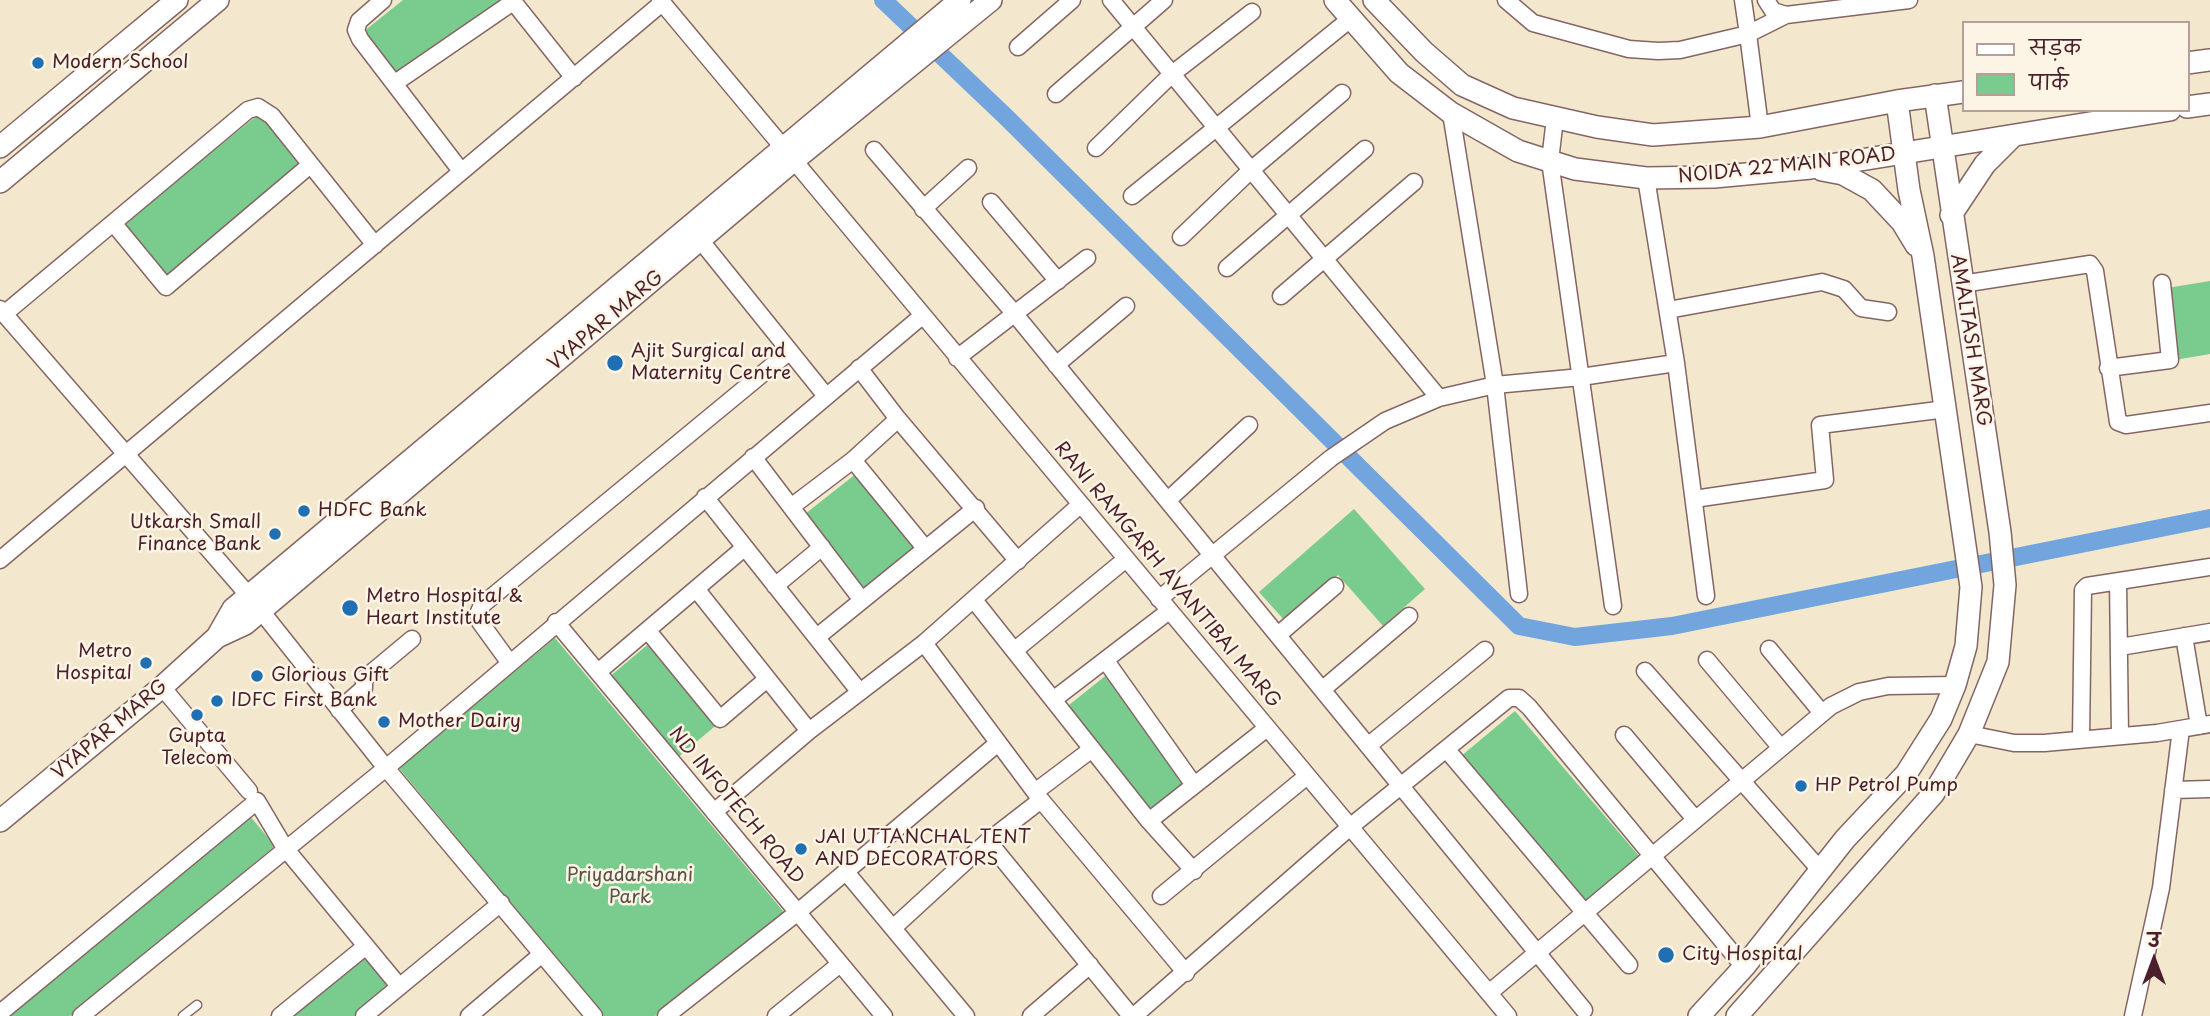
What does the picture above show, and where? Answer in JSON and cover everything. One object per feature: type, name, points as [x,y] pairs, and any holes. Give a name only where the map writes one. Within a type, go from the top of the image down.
[{"type":"street","points":[[0,147],[177,0]]},
{"type":"street","points":[[0,182],[218,0]]},
{"type":"street","points":[[383,0],[366,13],[356,30],[360,39],[461,171]]},
{"type":"street","name":"VYAPAR MARG","points":[[944,27],[960,0]]},
{"type":"street","name":"VYAPAR MARG","points":[[254,605],[944,27],[991,0]]},
{"type":"street","points":[[1018,47],[1072,0]]},
{"type":"street","points":[[1111,0],[1217,125],[1322,259],[1438,398]]},
{"type":"street","points":[[1056,94],[1132,25],[1164,0]]},
{"type":"street","name":"NOIDA 22 MAIN ROAD","points":[[1335,0],[1349,20],[1399,73],[1451,113],[1518,151],[1575,169],[1646,178],[1714,177],[1811,168],[2158,112]]},
{"type":"street","points":[[1374,0],[1424,52],[1462,85],[1513,108],[1653,135],[1760,127],[1897,101],[1962,92]]},
{"type":"street","points":[[1507,0],[1533,23],[1629,49],[1681,50],[1748,34],[1786,15],[1909,0]]},
{"type":"street","points":[[1743,0],[1760,127]]},
{"type":"street","points":[[1766,0],[1773,11],[1786,15]]},
{"type":"street","points":[[395,83],[512,1],[574,78]]},
{"type":"street","points":[[0,560],[661,2]]},
{"type":"street","name":"RANI RAMGARH AVANTIBAI MARG","points":[[661,2],[1508,1016]]},
{"type":"street","points":[[1096,148],[1172,74],[1252,12]]},
{"type":"street","points":[[1132,196],[1349,20]]},
{"type":"street","points":[[2189,63],[2210,60]]},
{"type":"street","points":[[1181,237],[1251,170],[1342,93]]},
{"type":"street","name":"AMALTASH MARG","points":[[1737,1016],[1934,793],[1969,734],[1998,662],[2004,585],[2000,532],[1935,95]]},
{"type":"street","name":"AMALTASH MARG","points":[[1699,1016],[1744,967],[1845,839],[1906,774],[1941,719],[1955,685],[1966,646],[1971,587],[1923,256],[1897,101]]},
{"type":"street","points":[[2189,107],[2210,104]]},
{"type":"street","points":[[375,245],[265,109],[248,110],[4,320],[126,454],[254,605],[386,768],[501,902],[586,1013]]},
{"type":"street","points":[[1451,113],[1495,385],[1519,594]]},
{"type":"street","points":[[1555,118],[1550,162],[1613,606]]},
{"type":"street","points":[[1951,215],[1985,164],[2012,137]]},
{"type":"street","points":[[1227,268],[1365,149]]},
{"type":"street","points":[[874,150],[1014,313],[1584,1010]]},
{"type":"street","name":"VYAPAR MARG","points":[[0,821],[162,687],[217,636],[226,618],[254,605],[701,241],[788,156]]},
{"type":"street","points":[[114,224],[166,287],[309,166]]},
{"type":"street","points":[[1811,168],[1843,174],[1872,190],[1902,222],[1923,256]]},
{"type":"street","points":[[923,209],[968,169]]},
{"type":"street","points":[[1646,178],[1676,363],[1706,596]]},
{"type":"street","points":[[1281,296],[1414,182]]},
{"type":"street","points":[[991,202],[1058,281]]},
{"type":"street","points":[[701,241],[826,396]]},
{"type":"street","points":[[957,358],[1087,258]]},
{"type":"street","points":[[1962,284],[2090,264],[2095,271],[2118,422],[2126,425],[2210,413]]},
{"type":"street","points":[[1668,310],[1822,282],[1844,289],[1861,308],[1888,312]]},
{"type":"street","points":[[2108,368],[2170,360],[2162,283]]},
{"type":"street","points":[[1056,365],[1126,306]]},
{"type":"street","points":[[81,1016],[386,768],[922,316]]},
{"type":"street","points":[[509,662],[480,622],[478,614],[482,605],[790,351]]},
{"type":"street","points":[[1053,700],[1106,661],[1212,555],[1360,436],[1438,398],[1495,385],[1581,377],[1676,363]]},
{"type":"street","points":[[859,368],[898,419],[976,508],[1018,561]]},
{"type":"street","points":[[1694,499],[1825,480],[1820,425],[1946,409]]},
{"type":"street","points":[[791,507],[853,460],[898,419]]},
{"type":"street","points":[[1168,500],[1248,425]]},
{"type":"street","points":[[753,457],[861,599]]},
{"type":"street","points":[[853,460],[925,548]]},
{"type":"street","points":[[705,497],[859,691]]},
{"type":"street","points":[[714,811],[859,691],[925,643],[1080,505]]},
{"type":"street","points":[[817,637],[976,508]]},
{"type":"street","points":[[598,672],[744,548]]},
{"type":"street","points":[[775,586],[822,548]]},
{"type":"street","points":[[1015,650],[1126,559]]},
{"type":"street","points":[[2081,739],[2083,590],[2087,586],[2210,567]]},
{"type":"street","points":[[2118,581],[2120,736]]},
{"type":"street","points":[[1278,635],[1335,586]]},
{"type":"street","points":[[697,590],[809,731]]},
{"type":"street","points":[[974,600],[1149,821],[1194,871]]},
{"type":"street","points":[[1323,689],[1409,616]]},
{"type":"street","name":"ND INFOTECH ROAD","points":[[556,622],[884,1016]]},
{"type":"street","points":[[648,631],[720,719],[766,678]]},
{"type":"street","points":[[2120,647],[2210,632]]},
{"type":"street","points":[[1969,734],[2014,743],[2120,736],[2204,725],[2184,636]]},
{"type":"street","points":[[339,710],[364,688],[364,678],[412,639]]},
{"type":"street","points":[[925,643],[1038,796],[1186,973]]},
{"type":"street","points":[[1769,649],[1822,713]]},
{"type":"street","points":[[1369,745],[1485,650]]},
{"type":"street","points":[[1707,660],[1781,748]]},
{"type":"street","points":[[1106,661],[1194,785]]},
{"type":"street","points":[[1645,671],[1821,871]]},
{"type":"street","points":[[1489,993],[1822,713],[1859,692],[1888,686],[1955,685]]},
{"type":"street","points":[[162,687],[248,791]]},
{"type":"street","points":[[988,841],[1133,1016],[1186,973],[1350,827],[1447,750],[1499,704],[1509,698],[1519,698],[1744,967]]},
{"type":"street","points":[[1149,821],[1267,728]]},
{"type":"street","points":[[2133,1016],[2161,888],[2181,729]]},
{"type":"street","points":[[1624,735],[1695,819]]},
{"type":"street","points":[[666,1016],[798,912],[998,743]]},
{"type":"street","points":[[893,928],[1092,749]]},
{"type":"street","points":[[1447,750],[1629,965]]},
{"type":"street","points":[[1161,896],[1307,776]]},
{"type":"street","points":[[2173,790],[2210,789]]},
{"type":"street","points":[[0,1013],[257,800],[285,848],[400,986]]},
{"type":"street","points":[[1845,839],[1872,862]]},
{"type":"street","points":[[846,872],[965,1016]]},
{"type":"street","points":[[364,1016],[501,902]]},
{"type":"street","points":[[280,1016],[366,946]]},
{"type":"street","points":[[469,1016],[542,954]]},
{"type":"street","points":[[785,1013],[840,964]]},
{"type":"street","points":[[1031,1016],[1090,965]]},
{"type":"lane","points":[[183,1016],[197,1005]]},
{"type":"green space","points":[[403,0],[504,0],[404,81],[363,32]]},
{"type":"green space","points":[[259,114],[302,166],[165,276],[123,224]]},
{"type":"green space","points":[[2210,281],[2210,354],[2175,360],[2167,288]]},
{"type":"green space","points":[[857,473],[923,555],[871,596],[805,514]]},
{"type":"green space","points":[[1354,509],[1425,589],[1383,626],[1338,575],[1285,621],[1259,592]]},
{"type":"green space","name":"Priyadarshani Park","points":[[555,638],[788,917],[655,1016],[604,1016],[399,768]]},
{"type":"green space","points":[[652,641],[720,722],[676,759],[608,678]]},
{"type":"green space","points":[[1109,673],[1202,787],[1157,823],[1064,709]]},
{"type":"green space","points":[[1515,711],[1639,856],[1585,903],[1460,757]]},
{"type":"green space","points":[[249,815],[275,846],[70,1016],[7,1016]]},
{"type":"green space","points":[[365,954],[391,985],[354,1016],[290,1016]]},
{"type":"waterway","points":[[883,0],[1005,116],[1519,626],[1575,637],[1672,626],[2210,518]]},
{"type":"place","name":"Modern School","points":[[38,63]]},
{"type":"place","name":"Ajit Surgical and Maternity Centre","points":[[615,363]]},
{"type":"place","name":"HDFC Bank","points":[[304,511]]},
{"type":"place","name":"Utkarsh Small Finance Bank","points":[[275,534]]},
{"type":"place","name":"Metro Hospital & Heart Institute","points":[[350,608]]},
{"type":"place","name":"Metro Hospital","points":[[146,663]]},
{"type":"place","name":"Glorious Gift","points":[[257,676]]},
{"type":"place","name":"IDFC First Bank","points":[[217,701]]},
{"type":"place","name":"Gupta Telecom","points":[[197,715]]},
{"type":"place","name":"Mother Dairy","points":[[384,722]]},
{"type":"place","name":"HP Petrol Pump","points":[[1801,786]]},
{"type":"place","name":"JAI UTTANCHAL TENT AND DECORATORS","points":[[801,849]]},
{"type":"place","name":"City Hospital","points":[[1666,955]]}]
